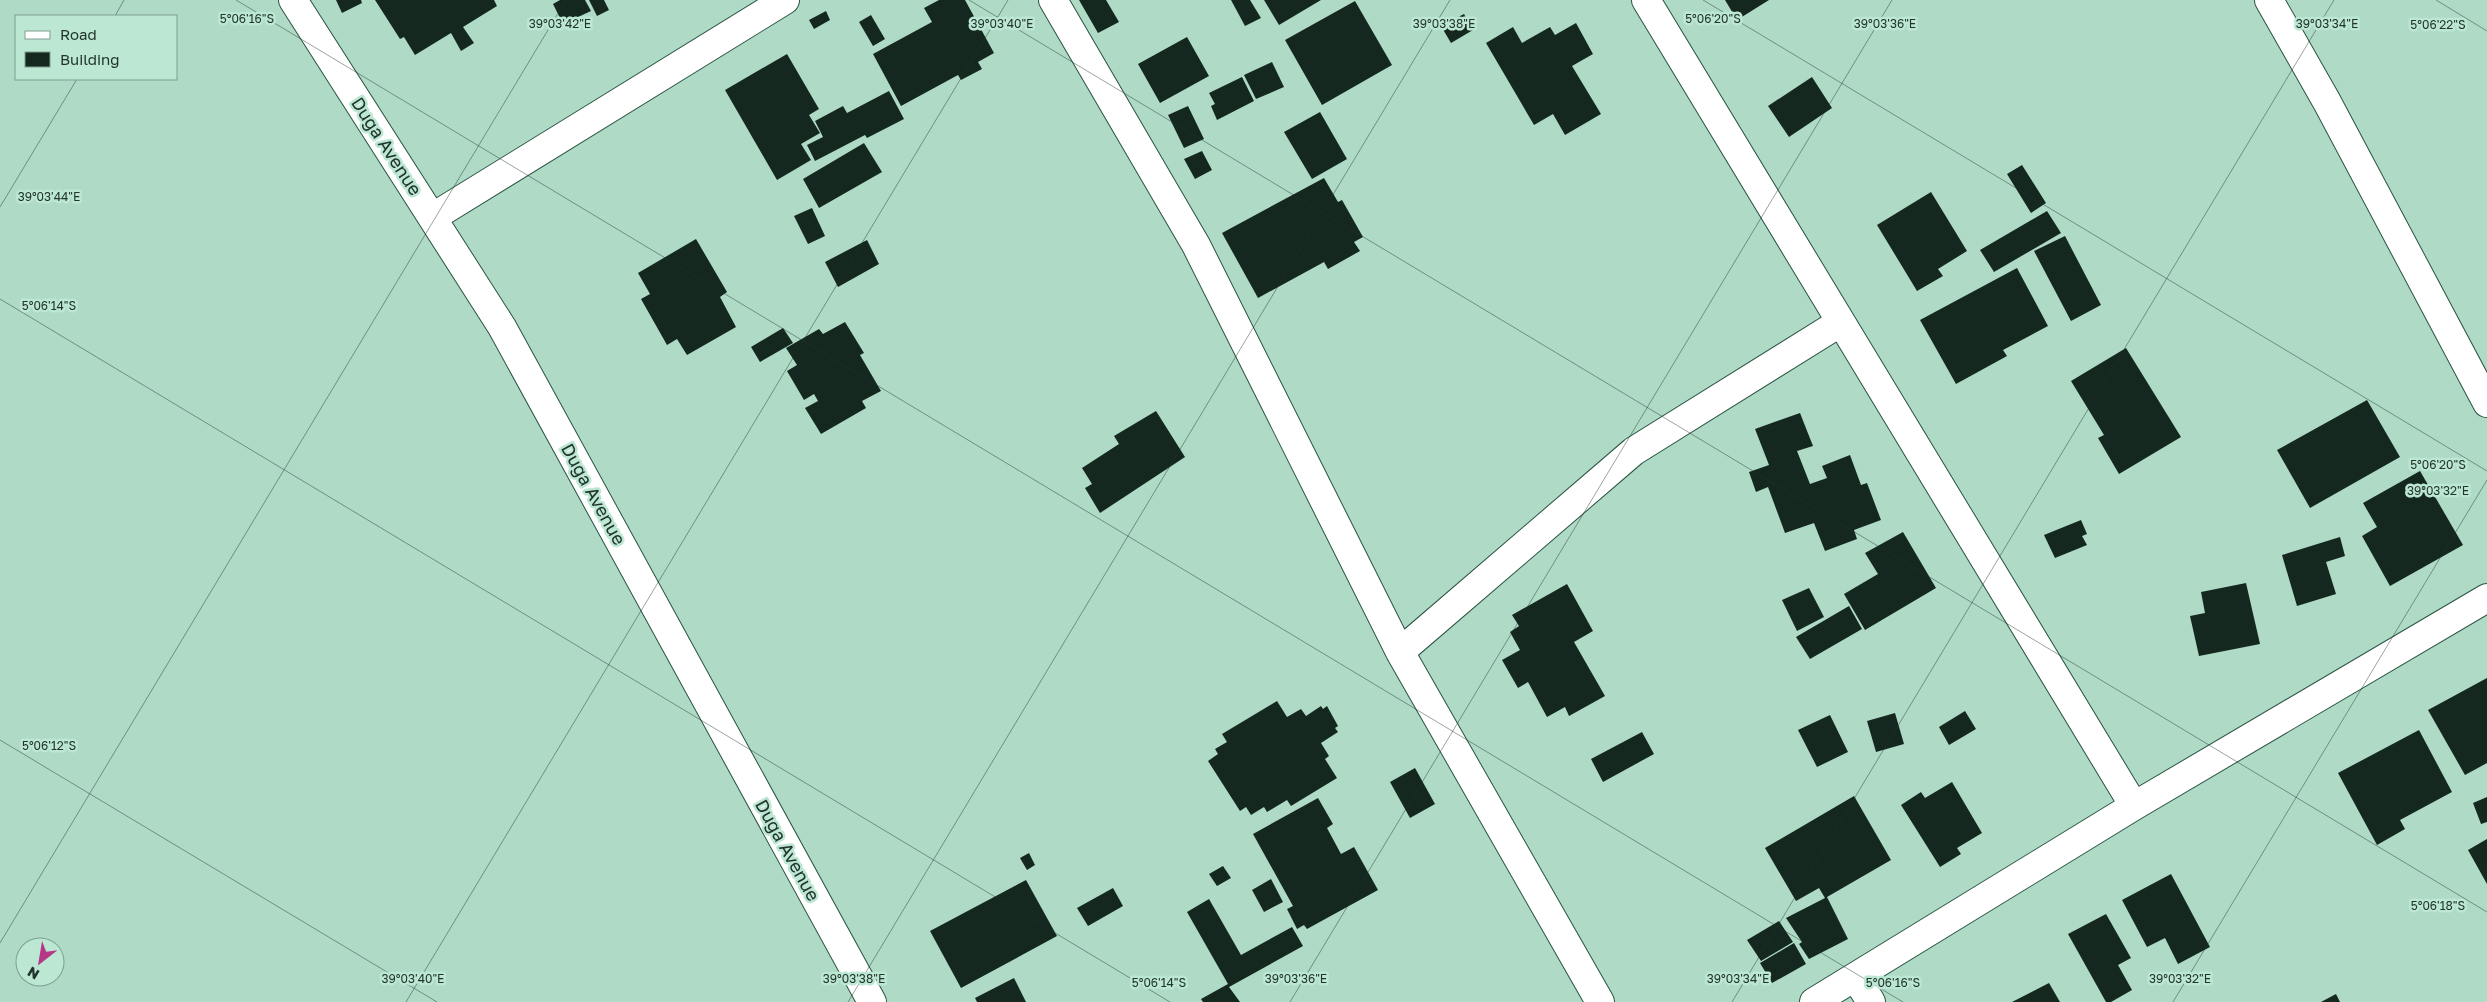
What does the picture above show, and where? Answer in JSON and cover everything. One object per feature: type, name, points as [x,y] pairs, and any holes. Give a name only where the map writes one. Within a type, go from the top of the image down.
[{"type":"street","name":"Duga Avenue","points":[[293,0],[502,327],[872,1002]]},
{"type":"street","points":[[433,217],[785,0]]},
{"type":"street","points":[[1053,0],[1196,246],[1400,652],[1600,1002]]},
{"type":"street","points":[[1646,0],[2134,806]]},
{"type":"street","points":[[2269,0],[2327,102],[2487,403]]},
{"type":"street","points":[[1400,652],[1634,451],[1841,322]]},
{"type":"street","points":[[1814,1002],[2134,806],[2487,598]]},
{"type":"street","points":[[1856,978],[1871,1002]]},
{"type":"building","points":[[336,0],[361,0],[362,3],[342,13]]},
{"type":"building","points":[[375,0],[494,0],[497,6],[463,27],[474,43],[461,51],[451,33],[415,55],[404,37],[400,39]]},
{"type":"building","points":[[560,0],[585,0],[591,11],[563,24],[553,4]]},
{"type":"building","points":[[589,0],[604,0],[609,10],[597,16]]},
{"type":"building","points":[[939,0],[965,0],[994,53],[978,62],[982,69],[961,80],[958,75],[901,106],[873,54],[932,22],[924,8]]},
{"type":"building","points":[[1079,0],[1106,0],[1119,22],[1098,33]]},
{"type":"building","points":[[1231,0],[1250,0],[1261,18],[1245,26]]},
{"type":"building","points":[[1264,0],[1321,0],[1279,25]]},
{"type":"building","points":[[1725,0],[1769,0],[1737,20]]},
{"type":"building","points":[[1355,1],[1392,65],[1322,105],[1285,40]]},
{"type":"building","points":[[826,11],[830,20],[814,29],[809,20]]},
{"type":"building","points":[[1464,14],[1473,30],[1451,43],[1441,26]]},
{"type":"building","points":[[871,15],[885,39],[873,46],[859,22]]},
{"type":"building","points":[[1576,23],[1593,54],[1572,66],[1601,114],[1565,135],[1553,114],[1534,125],[1486,43],[1513,27],[1522,43],[1550,27],[1555,35]]},
{"type":"building","points":[[1187,37],[1209,76],[1160,103],[1138,64]]},
{"type":"building","points":[[787,54],[819,109],[809,115],[820,133],[801,144],[811,160],[777,180],[725,90]]},
{"type":"building","points":[[1272,62],[1284,87],[1256,99],[1244,75]]},
{"type":"building","points":[[1242,77],[1254,101],[1217,120],[1211,106],[1215,104],[1209,93]]},
{"type":"building","points":[[1812,77],[1832,108],[1789,137],[1768,106]]},
{"type":"building","points":[[889,91],[904,119],[867,138],[865,135],[815,161],[807,145],[823,137],[815,121],[843,106],[847,113]]},
{"type":"building","points":[[1188,106],[1204,139],[1184,148],[1168,115]]},
{"type":"building","points":[[1320,112],[1347,159],[1312,179],[1284,132]]},
{"type":"building","points":[[864,143],[882,172],[819,208],[803,179]]},
{"type":"building","points":[[1202,151],[1212,170],[1195,179],[1184,159]]},
{"type":"building","points":[[2022,165],[2046,203],[2031,213],[2007,174]]},
{"type":"building","points":[[1324,178],[1338,202],[1342,200],[1363,237],[1354,242],[1360,251],[1328,269],[1324,262],[1258,298],[1222,233]]},
{"type":"building","points":[[1931,192],[1967,251],[1938,269],[1943,276],[1917,291],[1877,225]]},
{"type":"building","points":[[812,208],[825,236],[808,244],[794,216]]},
{"type":"building","points":[[2047,211],[2061,233],[1994,272],[1980,250]]},
{"type":"building","points":[[2065,236],[2101,305],[2071,321],[2034,251]]},
{"type":"building","points":[[696,239],[727,292],[720,297],[736,327],[687,355],[677,339],[667,345],[641,299],[650,294],[638,273]]},
{"type":"building","points":[[867,240],[879,264],[838,287],[825,262]]},
{"type":"building","points":[[2017,268],[2048,326],[2003,350],[2007,356],[1956,384],[1920,320]]},
{"type":"building","points":[[845,322],[864,353],[860,355],[881,391],[862,401],[866,408],[821,434],[805,408],[818,401],[814,394],[804,400],[787,371],[797,365],[786,348],[819,329],[823,334]]},
{"type":"building","points":[[783,328],[793,343],[760,362],[751,347]]},
{"type":"building","points":[[2126,348],[2181,437],[2119,474],[2098,438],[2104,435],[2071,381]]},
{"type":"building","points":[[2367,400],[2400,457],[2310,508],[2277,450]]},
{"type":"building","points":[[1156,411],[1185,457],[1100,513],[1085,488],[1092,484],[1082,468],[1119,444],[1114,436]]},
{"type":"building","points":[[1800,413],[1813,446],[1797,451],[1810,484],[1827,478],[1822,466],[1850,455],[1861,485],[1867,483],[1881,520],[1854,530],[1857,539],[1825,551],[1814,523],[1785,533],[1768,487],[1756,492],[1749,472],[1769,465],[1755,429]]},
{"type":"building","points":[[2420,471],[2463,545],[2390,586],[2362,536],[2377,527],[2363,503]]},
{"type":"building","points":[[2081,520],[2087,534],[2082,536],[2087,545],[2055,558],[2044,535]]},
{"type":"building","points":[[1903,532],[1936,588],[1865,630],[1844,594],[1878,574],[1865,553]]},
{"type":"building","points":[[2340,537],[2345,556],[2326,562],[2336,594],[2297,606],[2282,555]]},
{"type":"building","points":[[2246,583],[2260,644],[2199,656],[2190,616],[2205,613],[2201,592]]},
{"type":"building","points":[[1567,584],[1593,631],[1574,642],[1605,696],[1569,716],[1565,707],[1547,717],[1528,682],[1518,688],[1502,660],[1520,650],[1510,632],[1519,626],[1512,615]]},
{"type":"building","points":[[1809,588],[1824,617],[1797,631],[1782,600]]},
{"type":"building","points":[[1849,606],[1862,629],[1810,659],[1796,637]]},
{"type":"building","points":[[2487,678],[2487,763],[2465,775],[2428,710]]},
{"type":"building","points":[[1277,701],[1287,717],[1301,709],[1306,716],[1321,706],[1323,709],[1327,706],[1338,726],[1335,728],[1338,732],[1321,743],[1329,756],[1325,759],[1337,778],[1291,806],[1287,800],[1267,812],[1264,807],[1251,815],[1246,807],[1240,811],[1208,761],[1218,754],[1215,749],[1227,742],[1222,734]]},
{"type":"building","points":[[1965,711],[1976,729],[1949,745],[1939,727]]},
{"type":"building","points":[[1895,713],[1904,744],[1876,752],[1867,721]]},
{"type":"building","points":[[1830,715],[1848,752],[1817,767],[1798,730]]},
{"type":"building","points":[[2419,730],[2452,792],[2400,820],[2405,829],[2377,845],[2338,773]]},
{"type":"building","points":[[1642,732],[1654,754],[1603,782],[1591,759]]},
{"type":"building","points":[[1415,768],[1435,804],[1410,818],[1390,782]]},
{"type":"building","points":[[1952,782],[1982,833],[1957,848],[1961,854],[1940,867],[1901,805],[1921,792],[1925,798]]},
{"type":"building","points":[[1854,796],[1891,860],[1827,897],[1848,939],[1809,959],[1799,944],[1802,942],[1786,918],[1825,898],[1819,888],[1796,901],[1765,848]]},
{"type":"building","points":[[2487,797],[2487,822],[2481,824],[2473,803]]},
{"type":"building","points":[[1318,798],[1333,824],[1327,828],[1341,854],[1354,847],[1378,890],[1307,929],[1304,925],[1297,929],[1287,909],[1293,906],[1253,834]]},
{"type":"building","points":[[2487,839],[2487,884],[2468,850]]},
{"type":"building","points":[[1029,853],[1035,865],[1027,870],[1020,858]]},
{"type":"building","points":[[1223,866],[1231,878],[1217,886],[1209,874]]},
{"type":"building","points":[[2171,874],[2210,947],[2178,964],[2165,938],[2147,947],[2122,900]]},
{"type":"building","points":[[1271,879],[1283,902],[1264,912],[1252,890]]},
{"type":"building","points":[[1026,880],[1057,936],[961,988],[930,931]]},
{"type":"building","points":[[1113,888],[1123,906],[1088,926],[1077,908]]},
{"type":"building","points":[[1209,899],[1241,955],[1292,927],[1303,946],[1229,987],[1240,1002],[1203,1002],[1201,999],[1228,984],[1187,912]]},
{"type":"building","points":[[2106,914],[2131,958],[2118,965],[2132,990],[2111,1002],[2106,1002],[2068,934]]},
{"type":"building","points":[[1779,921],[1793,942],[1761,961],[1747,940]]},
{"type":"building","points":[[1794,943],[1806,964],[1772,983],[1760,963]]},
{"type":"building","points":[[1014,978],[1026,1002],[977,1002],[975,998]]},
{"type":"building","points":[[2049,983],[2060,1002],[2012,1002]]},
{"type":"building","points":[[2336,994],[2340,1002],[2321,1002]]}]
